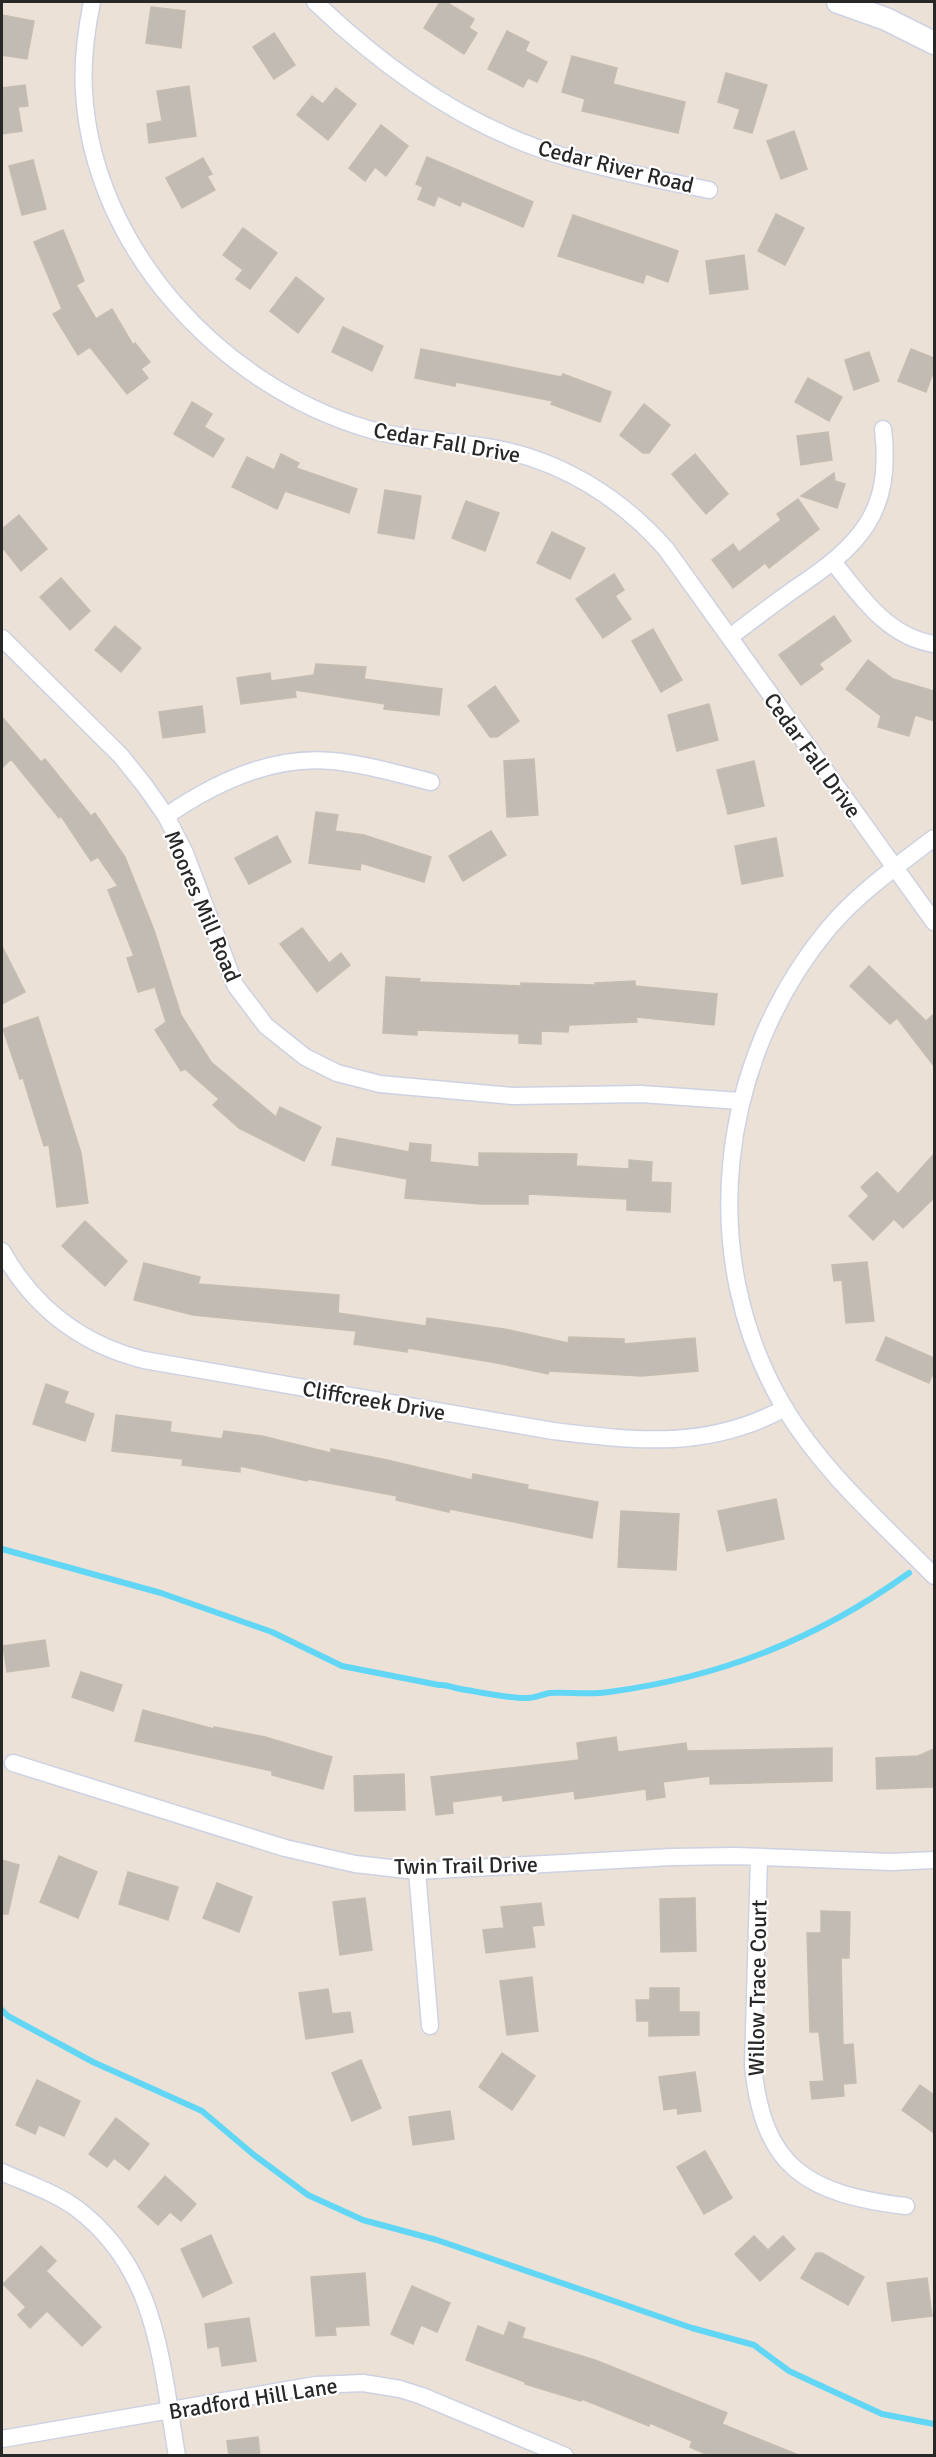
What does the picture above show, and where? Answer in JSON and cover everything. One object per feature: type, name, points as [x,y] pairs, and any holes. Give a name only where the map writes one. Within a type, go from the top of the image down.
[{"type":"main road","points":[[838,2],[886,19],[934,43]]},
{"type":"street","name":"Cedar Fall Drive","points":[[92,2],[86,29],[84,92],[93,149],[105,188],[134,246],[149,270],[187,316],[242,366],[286,394],[324,412],[367,429],[405,438],[496,448],[529,456],[596,488],[645,526],[666,549],[934,922]]},
{"type":"street","name":"Cedar River Road","points":[[315,2],[383,62],[421,89],[508,136],[564,157],[709,190]]},
{"type":"street","points":[[730,637],[834,563],[851,547],[874,513],[881,492],[885,462],[883,429]]},
{"type":"street","points":[[834,563],[868,606],[887,623],[920,641],[934,644]]},
{"type":"street","name":"Moores Mill Road","points":[[2,638],[121,756],[165,816],[185,853],[235,985],[266,1026],[304,1057],[337,1073],[380,1084],[512,1096],[641,1094],[740,1101]]},
{"type":"street","points":[[165,816],[185,803],[248,773],[282,762],[342,762],[431,782]]},
{"type":"street","points":[[934,838],[855,901],[829,927],[790,982],[765,1030],[750,1066],[740,1101],[732,1147],[729,1185],[738,1281],[752,1336],[768,1376],[785,1408],[808,1443],[834,1475],[934,1576]]},
{"type":"street","name":"Cliffcreek Drive","points":[[2,1251],[14,1272],[40,1304],[65,1327],[83,1338],[122,1354],[144,1360],[553,1431],[617,1439],[694,1439],[726,1434],[759,1422],[785,1408]]},
{"type":"street","name":"Twin Trail Drive","points":[[12,1763],[285,1848],[355,1864],[417,1871],[672,1857],[759,1857],[891,1862],[934,1860]]},
{"type":"street","name":"Willow Trace Court","points":[[759,1857],[753,2065],[756,2095],[764,2124],[783,2157],[813,2183],[842,2194],[906,2206]]},
{"type":"street","points":[[417,1871],[430,2026]]},
{"type":"street","points":[[2,2172],[59,2197],[77,2209],[109,2239],[134,2274],[156,2330],[177,2456]]},
{"type":"street","name":"Bradford Hill Lane","points":[[2,2439],[316,2385],[379,2385],[422,2396],[565,2456]]},
{"type":"building","points":[[440,2],[446,2],[474,19],[469,28],[477,33],[464,54],[424,28]]},
{"type":"building","points":[[151,7],[185,11],[181,48],[146,43]]},
{"type":"building","points":[[2,15],[34,21],[27,59],[2,55]]},
{"type":"building","points":[[507,31],[529,42],[525,51],[547,62],[537,82],[528,78],[523,87],[488,69]]},
{"type":"building","points":[[274,33],[295,65],[274,79],[253,47]]},
{"type":"building","points":[[572,56],[617,68],[613,84],[685,102],[678,133],[582,111],[585,99],[562,92]]},
{"type":"building","points":[[726,73],[767,85],[752,133],[734,128],[740,109],[718,102]]},
{"type":"building","points":[[25,85],[28,106],[18,107],[22,131],[2,134],[2,88]]},
{"type":"building","points":[[189,86],[196,136],[149,143],[147,124],[162,121],[157,91]]},
{"type":"building","points":[[336,88],[356,104],[328,140],[297,115],[312,96],[323,104]]},
{"type":"building","points":[[381,125],[408,146],[386,176],[375,167],[365,181],[349,168]]},
{"type":"building","points":[[794,131],[807,169],[781,179],[767,141]]},
{"type":"building","points":[[427,157],[533,202],[523,227],[462,201],[460,206],[438,196],[434,206],[418,199],[423,187],[416,184]]},
{"type":"building","points":[[203,158],[212,174],[207,176],[215,190],[182,208],[166,178]]},
{"type":"building","points":[[33,160],[46,209],[22,215],[9,166]]},
{"type":"building","points":[[776,214],[804,228],[785,265],[758,251]]},
{"type":"building","points":[[573,215],[678,251],[668,282],[646,274],[643,283],[558,256]]},
{"type":"building","points":[[243,228],[277,253],[250,289],[236,279],[243,270],[223,255]]},
{"type":"building","points":[[63,230],[84,281],[76,285],[96,319],[112,309],[133,345],[135,343],[150,362],[141,369],[148,378],[127,394],[90,347],[78,355],[53,314],[62,309],[34,242]]},
{"type":"building","points":[[744,255],[748,289],[710,294],[706,261]]},
{"type":"building","points":[[296,277],[324,299],[298,333],[270,311]]},
{"type":"building","points":[[343,327],[383,346],[372,371],[332,352]]},
{"type":"building","points":[[421,349],[561,377],[563,374],[611,392],[600,422],[551,404],[553,401],[456,382],[455,386],[415,378]]},
{"type":"building","points":[[911,349],[934,358],[934,370],[926,392],[898,381]]},
{"type":"building","points":[[869,352],[879,381],[854,390],[845,360]]},
{"type":"building","points":[[808,378],[842,397],[829,421],[795,402]]},
{"type":"building","points":[[192,402],[212,414],[204,427],[224,439],[213,457],[174,434]]},
{"type":"building","points":[[644,404],[670,425],[649,453],[643,453],[620,435]]},
{"type":"building","points":[[828,432],[832,460],[801,465],[797,436]]},
{"type":"building","points":[[281,454],[299,463],[296,468],[357,489],[349,513],[285,491],[277,509],[232,487],[247,457],[274,470]]},
{"type":"building","points":[[695,454],[728,494],[706,514],[672,474]]},
{"type":"building","points":[[834,473],[835,481],[845,484],[837,508],[801,496]]},
{"type":"building","points":[[385,490],[421,496],[414,539],[378,533]]},
{"type":"building","points":[[798,499],[819,529],[769,568],[765,563],[733,588],[712,560],[733,544],[739,552],[781,520],[777,514]]},
{"type":"building","points":[[466,501],[499,513],[485,551],[452,538]]},
{"type":"building","points":[[19,515],[47,549],[21,571],[2,547],[2,529]]},
{"type":"building","points":[[552,532],[585,548],[570,579],[537,563]]},
{"type":"building","points":[[614,574],[624,590],[615,596],[631,619],[603,638],[576,599]]},
{"type":"building","points":[[61,578],[90,611],[70,630],[40,597]]},
{"type":"building","points":[[834,616],[851,641],[819,664],[823,669],[801,685],[779,655]]},
{"type":"building","points":[[115,626],[141,648],[121,672],[95,650]]},
{"type":"building","points":[[653,629],[682,680],[661,692],[632,641]]},
{"type":"building","points":[[868,660],[893,679],[934,691],[934,721],[915,715],[909,736],[878,727],[881,716],[846,689]]},
{"type":"building","points":[[316,664],[366,667],[364,679],[442,689],[439,715],[384,709],[385,704],[295,690],[296,697],[241,704],[237,678],[270,673],[271,681],[314,675]]},
{"type":"building","points":[[495,686],[519,721],[497,737],[490,737],[468,706]]},
{"type":"building","points":[[709,704],[718,740],[677,751],[668,715]]},
{"type":"building","points":[[202,706],[205,732],[163,738],[159,712]]},
{"type":"building","points":[[2,717],[41,762],[45,759],[91,816],[95,813],[125,857],[154,930],[181,1015],[211,1062],[276,1117],[280,1107],[321,1127],[304,1161],[239,1128],[213,1105],[219,1099],[185,1069],[181,1071],[155,1030],[166,1022],[155,987],[138,992],[127,958],[134,956],[108,890],[118,886],[98,857],[91,861],[61,816],[59,818],[11,759],[2,768]]},
{"type":"building","points":[[534,759],[538,815],[507,817],[504,761]]},
{"type":"building","points":[[754,761],[764,806],[728,814],[717,770]]},
{"type":"building","points":[[316,812],[338,815],[335,831],[364,835],[431,857],[424,882],[361,863],[360,870],[309,863]]},
{"type":"building","points":[[491,831],[506,855],[463,881],[449,856]]},
{"type":"building","points":[[277,836],[291,862],[249,884],[235,858]]},
{"type":"building","points":[[776,838],[783,876],[742,884],[735,846]]},
{"type":"building","points":[[302,928],[329,963],[341,953],[350,965],[317,992],[280,944]]},
{"type":"building","points":[[2,946],[25,992],[2,1004]]},
{"type":"building","points":[[869,966],[926,1021],[934,1014],[934,1066],[897,1018],[890,1024],[850,986]]},
{"type":"building","points":[[386,977],[420,979],[419,982],[521,986],[521,983],[595,985],[595,983],[635,981],[635,986],[717,994],[714,1025],[636,1017],[637,1022],[569,1025],[568,1032],[541,1031],[541,1044],[519,1043],[519,1034],[417,1030],[417,1035],[383,1033]]},
{"type":"building","points":[[38,1017],[81,1153],[88,1203],[57,1207],[49,1145],[44,1146],[23,1078],[20,1079],[3,1029]]},
{"type":"building","points":[[337,1138],[409,1152],[410,1143],[431,1145],[430,1162],[479,1167],[479,1153],[577,1154],[576,1166],[629,1169],[629,1160],[652,1162],[651,1182],[671,1183],[670,1212],[627,1210],[627,1199],[528,1194],[528,1204],[481,1204],[405,1198],[407,1179],[332,1165]]},
{"type":"building","points":[[934,1154],[934,1198],[903,1228],[894,1219],[873,1240],[849,1216],[869,1196],[861,1187],[877,1172],[898,1194]]},
{"type":"building","points":[[85,1221],[127,1261],[105,1286],[62,1246]]},
{"type":"building","points":[[867,1262],[874,1321],[846,1323],[842,1280],[834,1281],[832,1265]]},
{"type":"building","points":[[144,1263],[200,1277],[198,1284],[339,1295],[338,1313],[426,1326],[427,1318],[504,1329],[568,1343],[569,1337],[624,1339],[624,1344],[695,1338],[698,1371],[642,1376],[549,1371],[548,1374],[408,1348],[407,1352],[354,1344],[356,1331],[193,1315],[134,1300]]},
{"type":"building","points":[[886,1337],[934,1358],[934,1371],[929,1383],[876,1360]]},
{"type":"building","points":[[46,1384],[68,1392],[64,1403],[94,1414],[85,1441],[33,1424]]},
{"type":"building","points":[[116,1415],[171,1422],[170,1432],[222,1439],[224,1431],[262,1436],[331,1453],[331,1449],[472,1480],[473,1474],[528,1485],[527,1489],[598,1502],[592,1538],[450,1509],[449,1512],[396,1500],[397,1496],[308,1479],[307,1481],[240,1466],[240,1472],[182,1465],[183,1459],[112,1451]]},
{"type":"building","points":[[776,1499],[784,1539],[727,1551],[718,1511]]},
{"type":"building","points":[[621,1511],[679,1514],[676,1570],[618,1567]]},
{"type":"building","points":[[45,1640],[49,1666],[7,1672],[3,1646]]},
{"type":"building","points":[[81,1672],[122,1685],[113,1711],[72,1697]]},
{"type":"building","points":[[143,1710],[214,1729],[214,1727],[265,1737],[332,1757],[323,1789],[272,1775],[272,1771],[135,1741]]},
{"type":"building","points":[[616,1737],[618,1752],[686,1743],[687,1751],[832,1748],[832,1781],[710,1784],[710,1776],[663,1782],[665,1797],[647,1800],[646,1789],[575,1799],[574,1791],[503,1801],[502,1795],[452,1802],[453,1813],[436,1815],[431,1777],[579,1760],[577,1743]]},
{"type":"building","points":[[934,1749],[934,1787],[877,1789],[876,1758],[918,1756]]},
{"type":"building","points":[[404,1774],[405,1810],[355,1811],[354,1776]]},
{"type":"building","points":[[59,1856],[97,1872],[78,1918],[40,1902]]},
{"type":"building","points":[[2,1860],[19,1865],[8,1914],[2,1914]]},
{"type":"building","points":[[128,1872],[178,1887],[168,1920],[119,1904]]},
{"type":"building","points":[[217,1883],[252,1897],[239,1932],[203,1918]]},
{"type":"building","points":[[365,1898],[372,1950],[340,1955],[333,1902]]},
{"type":"building","points":[[695,1898],[696,1951],[661,1952],[660,1899]]},
{"type":"building","points":[[541,1903],[544,1925],[532,1926],[535,1947],[486,1953],[483,1930],[504,1928],[501,1907]]},
{"type":"building","points":[[821,1911],[850,1912],[849,1958],[841,1958],[843,2045],[853,2044],[856,2083],[843,2084],[844,2096],[812,2099],[810,2082],[824,2081],[819,2032],[810,2032],[807,1933],[821,1933]]},
{"type":"building","points":[[532,1977],[538,2031],[507,2035],[500,1981]]},
{"type":"building","points":[[650,1988],[679,1988],[679,2012],[699,2012],[699,2035],[649,2036],[649,2021],[637,2021],[636,2000],[650,2000]]},
{"type":"building","points":[[328,1989],[332,2014],[350,2012],[353,2032],[306,2039],[299,1993]]},
{"type":"building","points":[[502,2053],[535,2076],[512,2110],[479,2087]]},
{"type":"building","points":[[361,2060],[381,2108],[352,2121],[332,2073]]},
{"type":"building","points":[[695,2072],[701,2111],[678,2114],[677,2108],[664,2110],[659,2077]]},
{"type":"building","points":[[37,2080],[80,2101],[64,2136],[39,2125],[35,2134],[16,2125]]},
{"type":"building","points":[[920,2085],[934,2095],[934,2133],[902,2110]]},
{"type":"building","points":[[450,2111],[454,2139],[413,2145],[409,2117]]},
{"type":"building","points":[[116,2118],[149,2144],[129,2170],[114,2158],[107,2167],[89,2154]]},
{"type":"building","points":[[705,2151],[732,2198],[704,2214],[677,2167]]},
{"type":"building","points":[[165,2176],[196,2204],[181,2221],[170,2212],[158,2225],[138,2207]]},
{"type":"building","points":[[211,2235],[232,2283],[203,2297],[181,2249]]},
{"type":"building","points":[[754,2236],[768,2250],[783,2236],[795,2249],[760,2281],[735,2254]]},
{"type":"building","points":[[41,2246],[56,2261],[46,2271],[101,2327],[82,2346],[47,2311],[30,2328],[18,2315],[26,2307],[3,2284]]},
{"type":"building","points":[[816,2253],[822,2253],[864,2277],[848,2305],[801,2278]]},
{"type":"building","points":[[365,2273],[369,2325],[335,2327],[336,2335],[316,2336],[311,2277]]},
{"type":"building","points":[[927,2278],[932,2316],[892,2321],[887,2283]]},
{"type":"building","points":[[412,2286],[450,2303],[437,2332],[421,2325],[413,2344],[391,2334]]},
{"type":"building","points":[[249,2318],[256,2361],[222,2366],[219,2346],[208,2348],[205,2324]]},
{"type":"building","points":[[509,2322],[525,2328],[522,2338],[595,2360],[727,2413],[722,2424],[801,2456],[710,2456],[690,2447],[692,2441],[650,2423],[649,2426],[582,2399],[581,2401],[525,2384],[525,2382],[466,2360],[478,2326],[504,2336]]},
{"type":"building","points":[[258,2437],[260,2456],[229,2456],[227,2441]]},
{"type":"waterway","points":[[2,1549],[161,1593],[272,1632],[342,1666],[521,1698],[550,1693],[609,1692],[650,1685],[729,1665],[803,1636],[839,1617],[909,1573]]},
{"type":"waterway","points":[[2,2010],[8,2016],[93,2062],[202,2111],[254,2155],[308,2195],[363,2220],[437,2240],[692,2328],[754,2345],[789,2371],[882,2414],[934,2424]]}]
